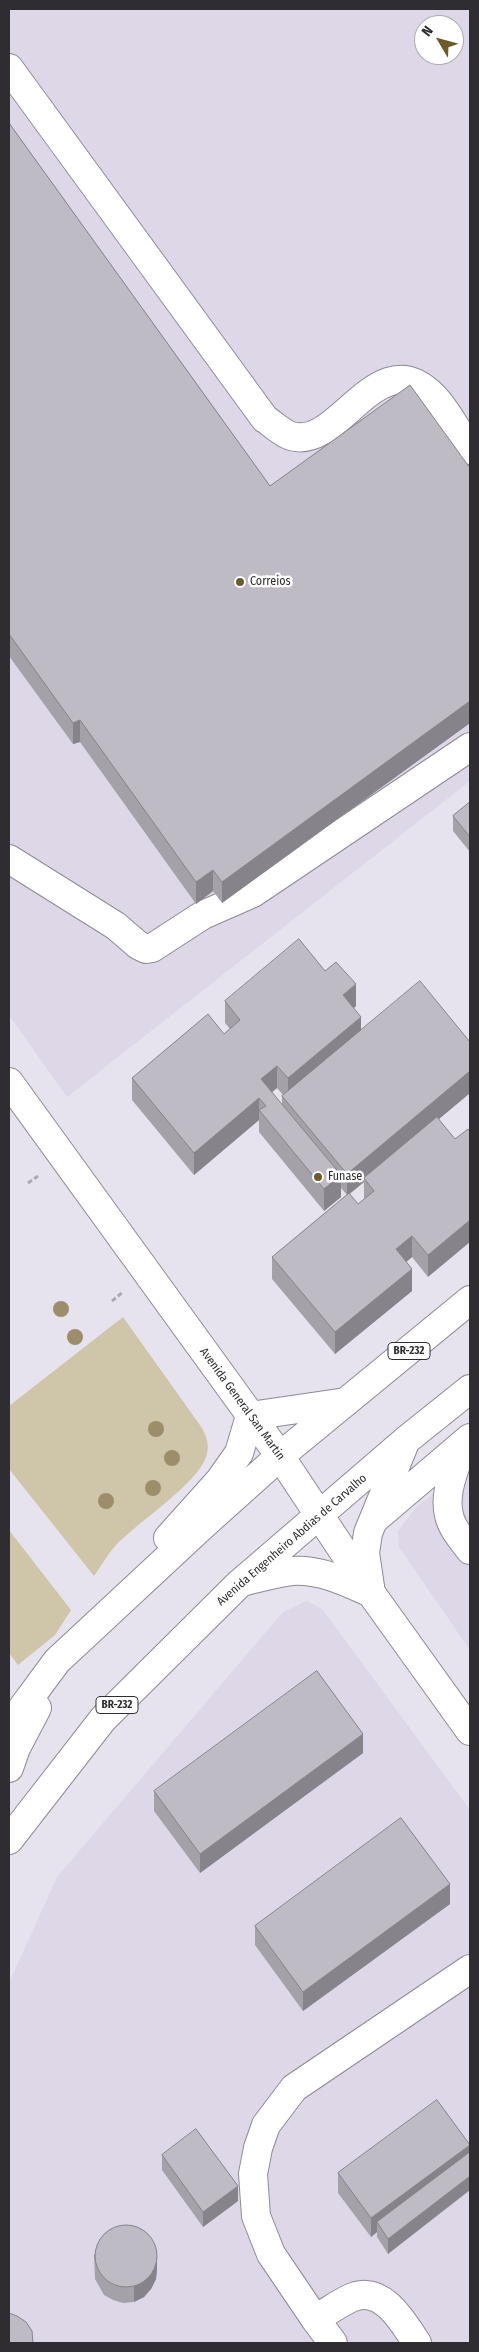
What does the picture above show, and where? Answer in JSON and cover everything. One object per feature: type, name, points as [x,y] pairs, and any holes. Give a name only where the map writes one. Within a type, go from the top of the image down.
[{"type":"main road","points":[[9,68],[265,419],[291,436],[307,436],[323,430],[382,383],[399,380],[410,381],[433,396],[470,450]]},
{"type":"main road","points":[[9,859],[116,926],[138,945],[146,949],[152,948],[203,915],[253,892],[470,747]]},
{"type":"main road","name":"Avenida General San Martin","points":[[9,1082],[280,1456],[371,1593],[470,1731]]},
{"type":"main road","name":"BR-232","points":[[9,1726],[57,1662],[201,1527],[280,1456],[470,1300]]},
{"type":"main road","name":"Avenida Engenheiro Abdias de Carvalho","points":[[9,1840],[103,1719],[240,1583],[405,1441],[470,1389]]},
{"type":"main road","points":[[9,1768],[16,1748],[35,1711],[55,1679],[94,1626],[192,1510],[220,1480],[239,1453],[250,1416],[347,1401]]},
{"type":"main road","points":[[371,1593],[365,1553],[368,1533],[405,1441]]},
{"type":"main road","points":[[372,1521],[467,1441]]},
{"type":"main road","points":[[467,1441],[449,1486],[448,1508],[452,1525],[470,1550]]},
{"type":"main road","points":[[201,1527],[220,1480]]},
{"type":"main road","points":[[240,1583],[293,1571],[318,1572],[343,1580],[371,1593]]},
{"type":"main road","points":[[9,1707],[57,1662]]},
{"type":"main road","points":[[333,2343],[271,2254],[256,2216],[253,2174],[258,2148],[266,2125],[294,2088],[470,1969]]},
{"type":"main road","points":[[315,2319],[356,2296],[374,2297],[385,2302],[396,2313],[417,2343]]},
{"type":"shaded area","points":[[9,9],[470,9],[470,781],[67,1097],[9,1015]]},
{"type":"shaded area","points":[[123,1317],[202,1428],[207,1438],[208,1450],[200,1468],[191,1479],[116,1545],[94,1576],[9,1469],[9,1406]]},
{"type":"shaded area","points":[[470,1465],[470,1650],[399,1547],[398,1531],[416,1507]]},
{"type":"shaded area","points":[[9,1530],[71,1610],[55,1635],[18,1665],[9,1653]]},
{"type":"shaded area","points":[[307,1601],[323,1610],[470,1810],[470,2343],[9,2343],[9,1983],[57,1877],[283,1612]]},
{"type":"building","name":"Correios","points":[[9,123],[270,486],[410,385],[470,468],[470,701],[222,882],[213,870],[196,882],[80,720],[73,723],[9,634]]},
{"type":"building","points":[[470,802],[470,837],[453,816]]},
{"type":"building","points":[[299,939],[325,971],[336,962],[356,984],[343,995],[361,1017],[288,1078],[277,1066],[261,1079],[341,1175],[324,1189],[259,1110],[266,1106],[259,1098],[194,1153],[132,1078],[208,1014],[224,1034],[240,1020],[225,1001]]},
{"type":"building","points":[[420,981],[470,1042],[470,1071],[347,1174],[282,1096]]},
{"type":"building","points":[[437,1117],[455,1139],[468,1129],[470,1132],[470,1220],[428,1255],[412,1236],[396,1249],[412,1269],[335,1332],[272,1257],[349,1193],[358,1204],[374,1191],[364,1178]]},
{"type":"building","points":[[317,1671],[363,1734],[200,1854],[154,1791]]},
{"type":"building","points":[[401,1818],[450,1884],[303,1992],[255,1926]]},
{"type":"building","points":[[437,2100],[470,2145],[371,2218],[338,2173]]},
{"type":"building","points":[[196,2129],[238,2186],[203,2212],[162,2155]]},
{"type":"building","points":[[470,2152],[470,2176],[388,2239],[377,2222]]},
{"type":"building","points":[[120,2225],[132,2225],[148,2234],[155,2244],[157,2256],[155,2268],[148,2278],[132,2287],[120,2287],[109,2282],[100,2273],[95,2262],[95,2250],[100,2239],[109,2230]]},
{"type":"building","points":[[9,2313],[26,2322],[32,2331],[33,2343],[9,2343]]},
{"type":"place","name":"Correios","points":[[240,582]]},
{"type":"place","name":"Funase","points":[[318,1177]]}]
